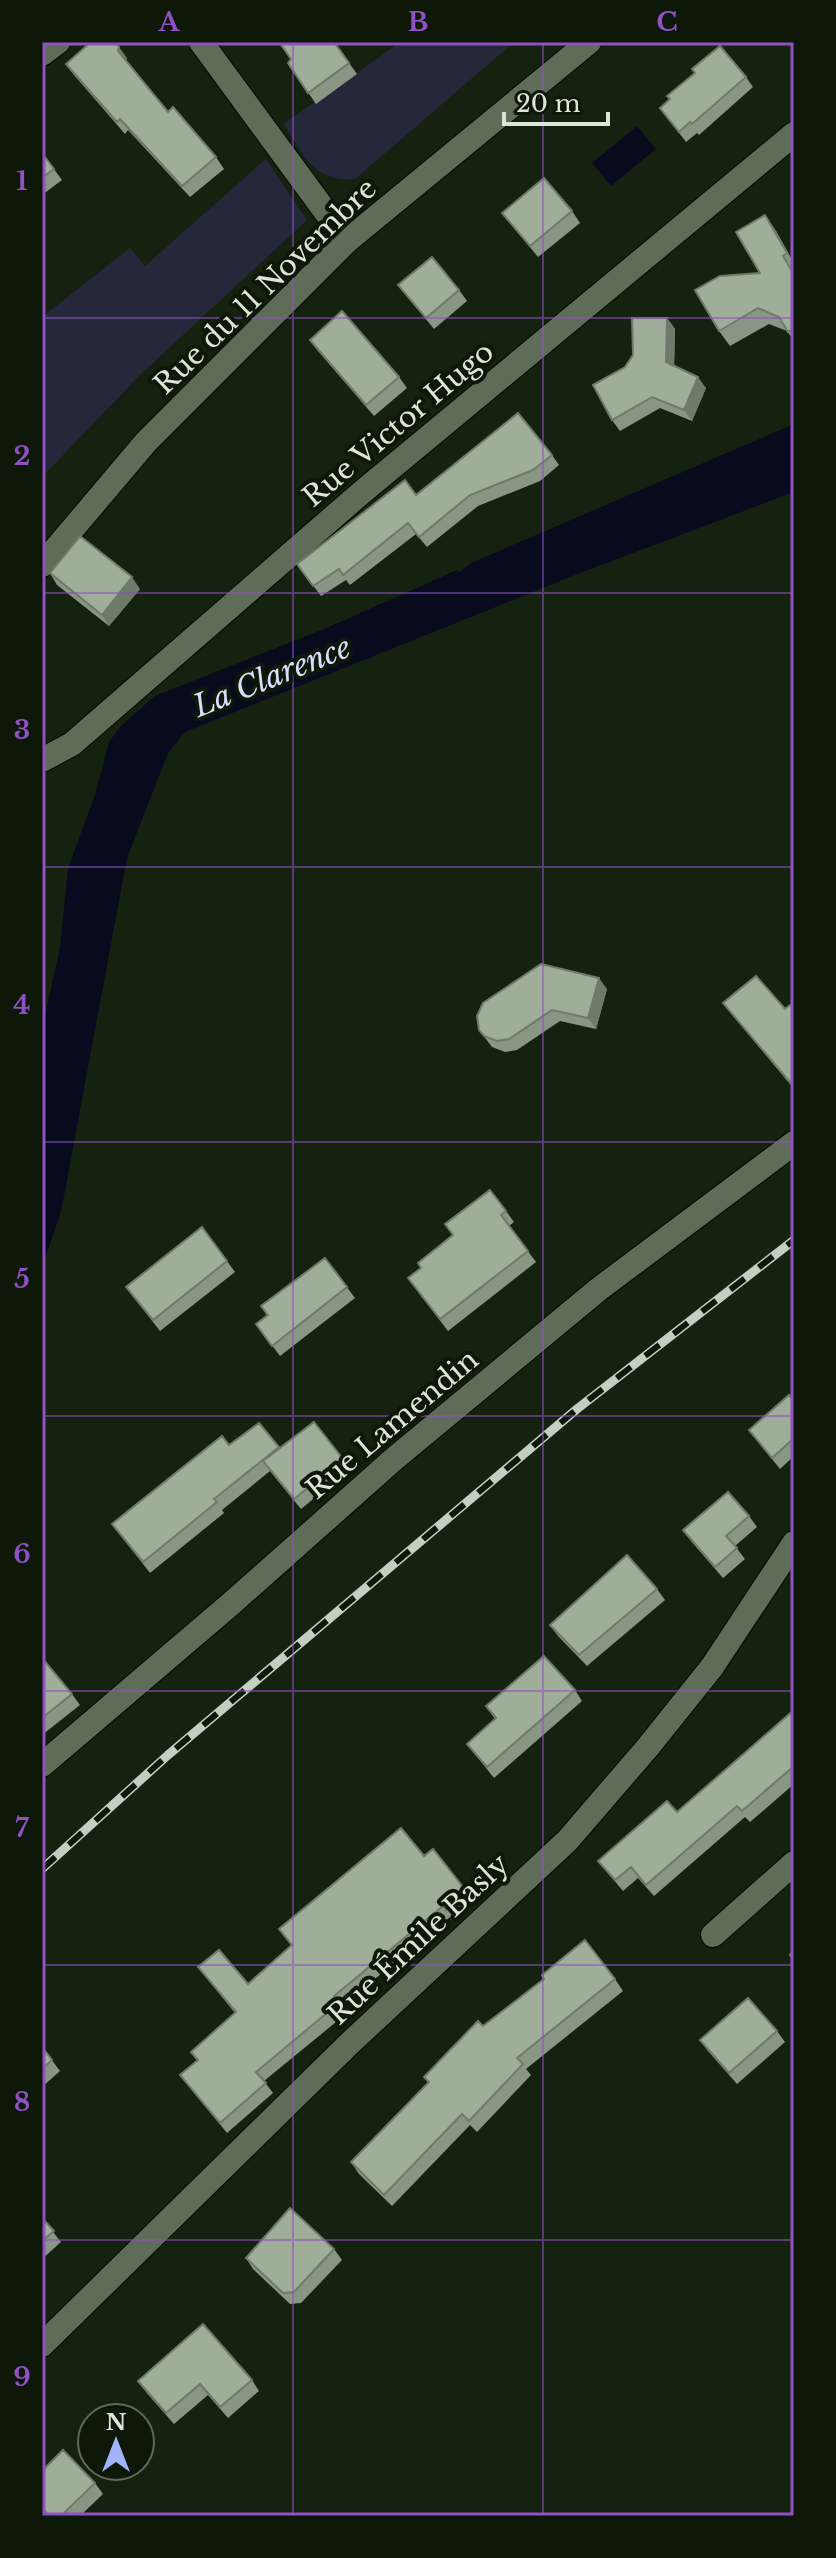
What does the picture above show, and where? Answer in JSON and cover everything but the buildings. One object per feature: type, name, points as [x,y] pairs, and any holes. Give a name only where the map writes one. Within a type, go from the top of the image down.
[{"type":"street","points":[[42,54],[58,42]]},
{"type":"street","points":[[201,42],[347,241]]},
{"type":"street","name":"Rue du 11 Novembre","points":[[42,565],[146,442],[347,241],[589,42]]},
{"type":"street","name":"Rue Victor Hugo","points":[[42,760],[72,744],[373,483],[794,134]]},
{"type":"street","name":"Rue Lamendin","points":[[42,1765],[394,1459],[599,1289],[794,1143]]},
{"type":"street","name":"Rue Émile Basly","points":[[42,2345],[350,2043],[567,1841],[712,1667],[794,1543]]},
{"type":"street","points":[[713,1935],[794,1863]]},
{"type":"shaded area","points":[[401,42],[514,42],[355,179],[340,179],[319,171],[304,156],[283,124]]},
{"type":"shaded area","points":[[266,159],[307,220],[140,375],[42,477],[42,317],[130,248],[145,266]]},
{"type":"water","points":[[637,126],[656,149],[611,186],[592,163]]},
{"type":"water","name":"La Clarence","points":[[794,424],[794,492],[580,573],[185,732],[168,753],[127,858],[61,1212],[42,1267],[42,1029],[60,948],[68,868],[95,795],[109,742],[121,726],[155,696],[329,627],[457,570],[460,572],[471,563]]},
{"type":"railway","points":[[42,1869],[168,1755],[577,1409],[794,1240]]}]
